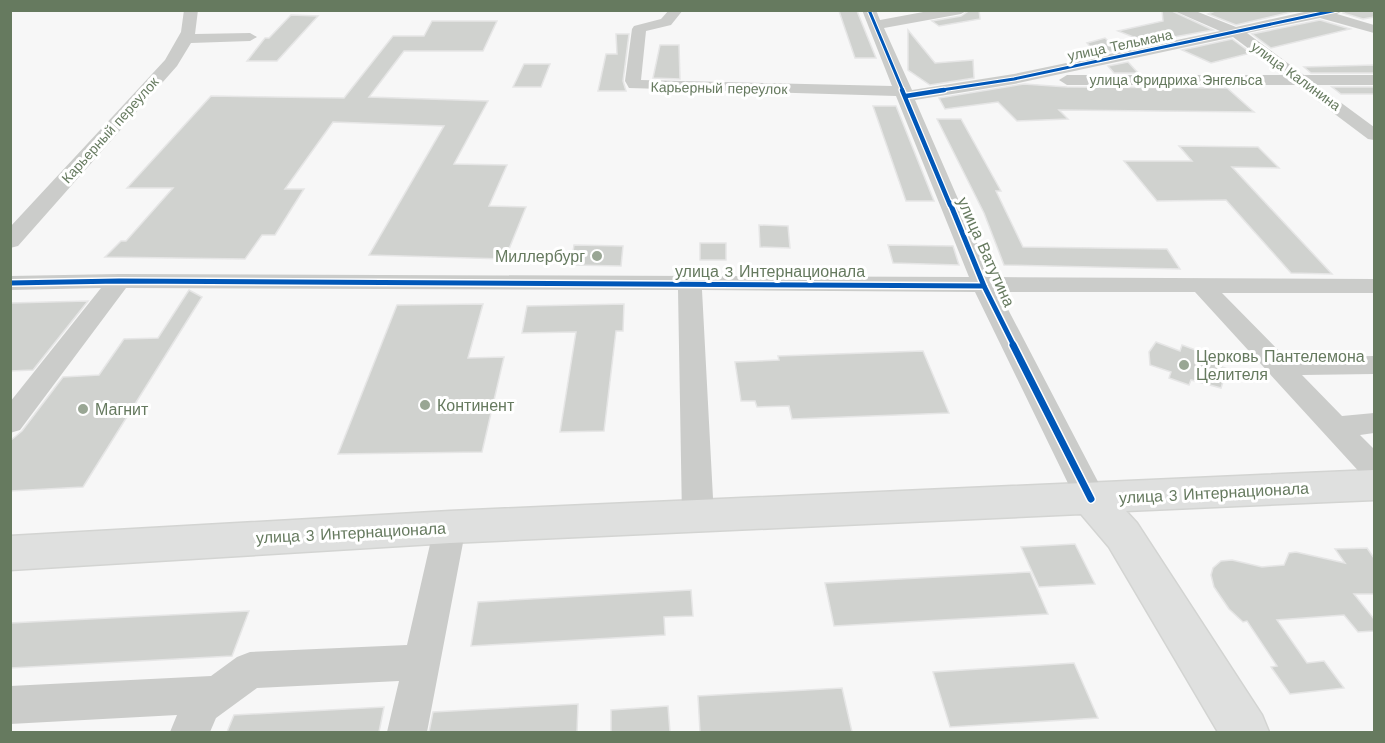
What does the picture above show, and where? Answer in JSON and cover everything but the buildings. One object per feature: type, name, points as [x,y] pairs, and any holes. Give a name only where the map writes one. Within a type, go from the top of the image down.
[{"type":"main road","name":"улица 3 Интернационала","points":[[10,553],[450,527],[1374,485]]},
{"type":"main road","name":"улица Ватутина","points":[[1091,499],[1123,535],[1245,732]]},
{"type":"street","name":"Карьерный переулок","points":[[10,241],[171,63],[186,39],[192,23],[190,10]]},
{"type":"street","name":"Карьерный переулок","points":[[675,10],[674,17],[667,22],[639,29],[633,81],[635,85],[905,93]]},
{"type":"street","points":[[872,18],[961,10]]},
{"type":"street","name":"улица Калинина","points":[[1179,10],[1236,32],[1305,81],[1374,135]]},
{"type":"street","name":"улица Тельмана","points":[[905,93],[1014,79],[1236,32],[1315,12],[1337,10]]},
{"type":"street","points":[[1315,12],[1374,29]]},
{"type":"street","name":"улица Ватутина","points":[[872,18],[984,286],[1091,499]]},
{"type":"street","points":[[186,39],[250,37]]},
{"type":"street","name":"улица Фридриха Энгельса","points":[[1014,79],[1374,81]]},
{"type":"street","points":[[10,423],[119,281]]},
{"type":"street","name":"улица 3 Интернационала","points":[[10,283],[119,281],[1374,286]]},
{"type":"street","points":[[690,284],[698,517]]},
{"type":"street","points":[[1202,286],[1374,468]]},
{"type":"street","points":[[1277,366],[1374,365]]},
{"type":"street","points":[[1334,427],[1374,423]]},
{"type":"street","points":[[407,732],[450,527]]},
{"type":"street","points":[[190,732],[202,705],[250,670],[422,662]]},
{"type":"street","points":[[10,705],[216,694]]},
{"type":"cycle path","points":[[869,10],[984,286],[1091,499]]},
{"type":"cycle path","points":[[906,96],[1014,79],[1337,10]]},
{"type":"cycle path","points":[[10,283],[119,281],[984,286]]},
{"type":"place","name":"Миллербург","points":[[597,256]]},
{"type":"place","name":"Церковь Пантелемона Целителя","points":[[1184,365]]},
{"type":"place","name":"Континент","points":[[425,405]]},
{"type":"place","name":"Магнит","points":[[83,409]]}]
